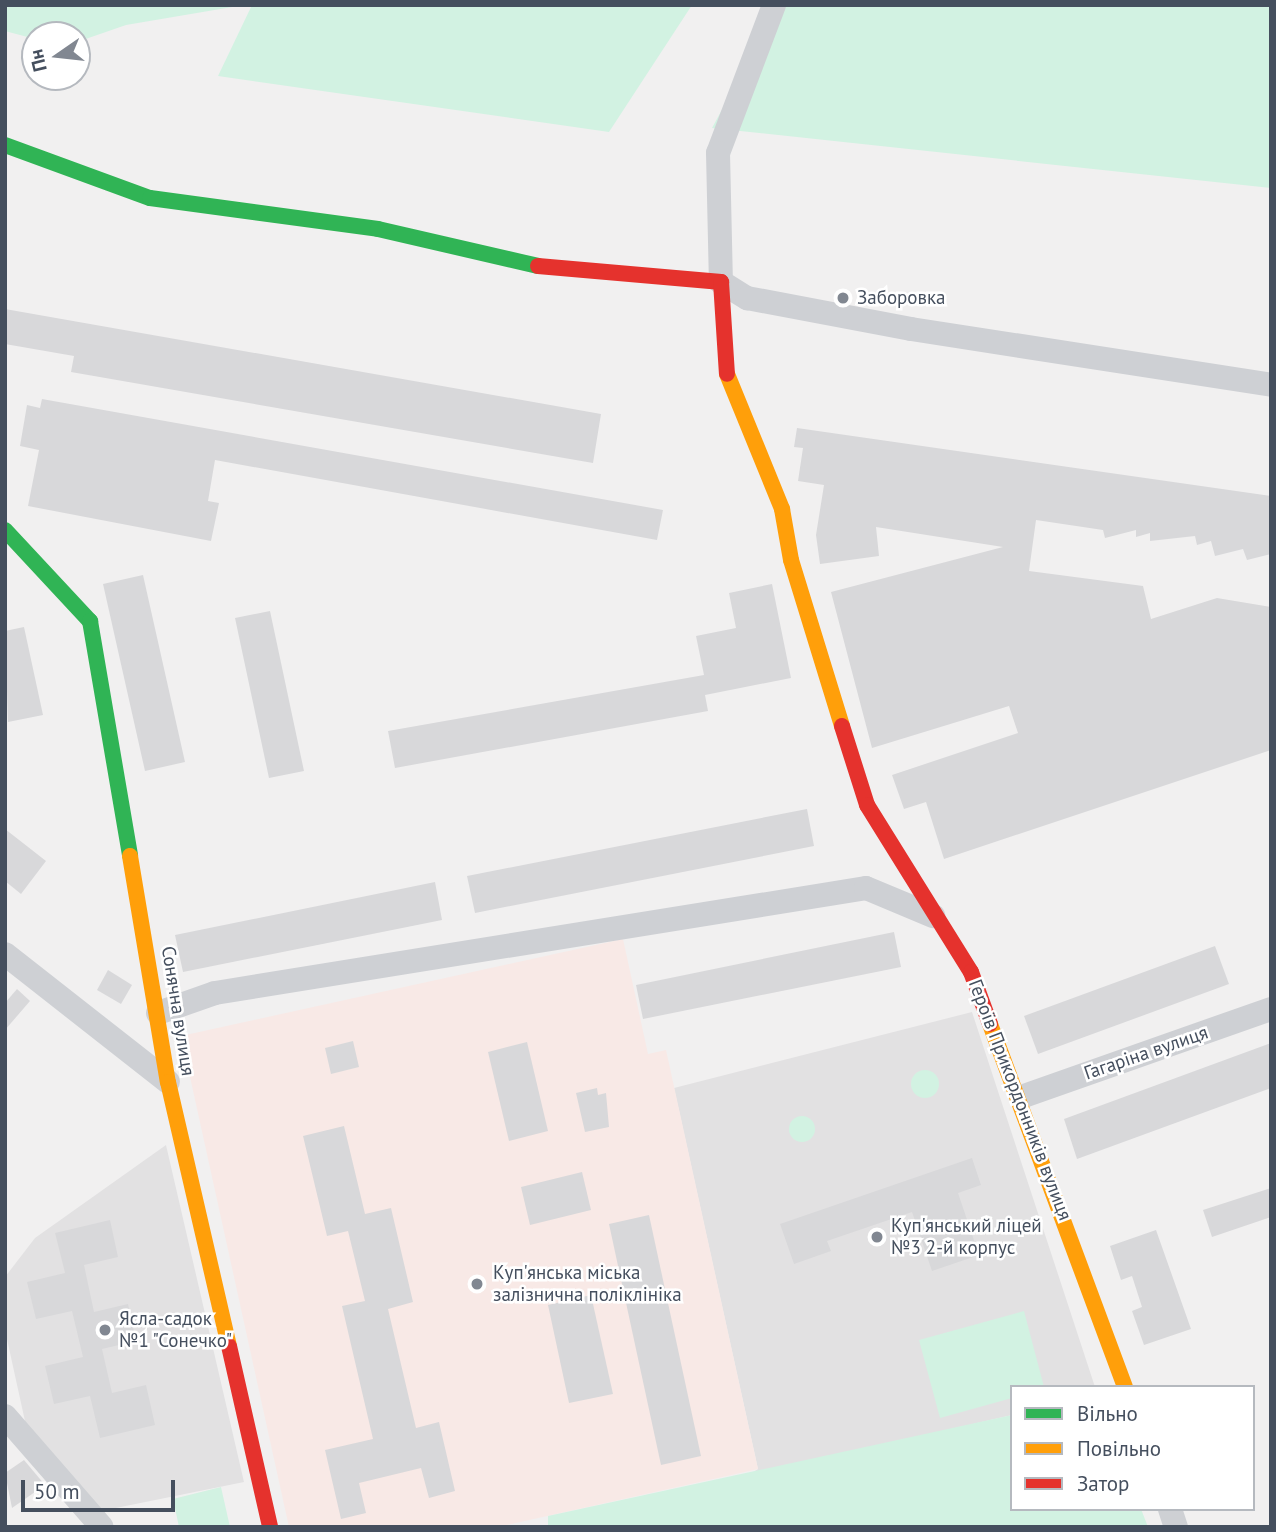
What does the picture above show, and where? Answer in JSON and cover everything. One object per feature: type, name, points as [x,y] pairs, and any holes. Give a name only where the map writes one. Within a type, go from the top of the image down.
[{"type":"street","points":[[721,282],[718,153],[774,5]]},
{"type":"street","points":[[5,145],[150,198],[378,229],[567,273],[721,282],[747,298],[911,329],[1271,385]]},
{"type":"street","name":"Героїв Прикордонників вулиця","points":[[721,282],[726,372],[782,509],[791,560],[867,805],[933,916],[971,972],[1021,1097],[1124,1385]]},
{"type":"street","name":"Сонячна вулиця","points":[[5,530],[90,621],[168,1082],[270,1527]]},
{"type":"street","points":[[158,1013],[228,990],[866,888],[933,916]]},
{"type":"street","points":[[5,954],[168,1082]]},
{"type":"street","name":"Гагаріна вулиця","points":[[1021,1097],[1271,1009]]},
{"type":"street","points":[[5,1416],[102,1527]]},
{"type":"shaded area","name":"Куп'янська міська залізнична поліклініка","points":[[623,939],[648,1054],[666,1050],[758,1469],[498,1527],[289,1527],[181,1036]]},
{"type":"shaded area","name":"Куп'янський ліцей №3 2-й корпус","points":[[972,1012],[1094,1385],[1010,1385],[1010,1415],[748,1476],[758,1469],[674,1088]]},
{"type":"shaded area","points":[[166,1145],[244,1482],[101,1511],[30,1444],[5,1330],[5,1277],[35,1238]]},
{"type":"green space","points":[[5,5],[244,5],[126,25],[91,37],[91,21],[21,21],[21,35],[5,31]]},
{"type":"green space","points":[[252,5],[692,5],[609,132],[218,76]]},
{"type":"green space","points":[[779,5],[1271,5],[1271,188],[712,128]]},
{"type":"green space","points":[[925,1070],[935,1074],[939,1084],[935,1094],[925,1098],[915,1094],[911,1084],[915,1074]]},
{"type":"green space","points":[[802,1116],[811,1120],[815,1129],[811,1138],[802,1142],[793,1138],[789,1129],[793,1120]]},
{"type":"green space","points":[[1024,1311],[1043,1385],[1010,1385],[1010,1399],[940,1418],[919,1340]]},
{"type":"green space","points":[[1010,1415],[1010,1511],[1142,1511],[1148,1527],[548,1527],[548,1516]]},
{"type":"green space","points":[[221,1487],[230,1527],[179,1527],[173,1499]]},
{"type":"building","points":[[5,309],[601,414],[593,463],[71,372],[74,356],[5,344]]},
{"type":"building","points":[[42,399],[663,510],[657,540],[215,460],[208,501],[219,503],[211,541],[28,506],[39,450],[20,446],[27,405],[40,408]]},
{"type":"building","points":[[797,428],[1271,496],[1271,554],[1247,560],[1243,549],[1215,556],[1211,541],[1197,545],[1195,536],[1150,541],[1150,533],[1136,537],[1136,530],[1105,538],[1103,530],[1036,520],[1029,571],[1143,586],[1151,619],[1217,598],[1271,607],[1271,750],[944,859],[926,802],[904,809],[892,775],[1018,733],[1009,706],[872,748],[831,592],[1003,547],[876,527],[879,556],[820,564],[816,535],[824,485],[798,481],[803,448],[794,447]]},
{"type":"building","points":[[143,575],[185,762],[145,771],[103,584]]},
{"type":"building","points":[[772,584],[791,678],[705,695],[708,711],[395,768],[388,731],[704,675],[696,636],[736,628],[729,593]]},
{"type":"building","points":[[270,611],[304,771],[269,778],[235,618]]},
{"type":"building","points":[[24,627],[43,715],[8,722],[5,631]]},
{"type":"building","points":[[807,809],[814,846],[475,913],[467,876]]},
{"type":"building","points":[[5,829],[46,861],[21,894],[5,881]]},
{"type":"building","points":[[435,882],[442,920],[183,972],[175,935]]},
{"type":"building","points":[[894,932],[901,967],[643,1019],[636,985]]},
{"type":"building","points":[[1215,946],[1229,984],[1038,1054],[1024,1016]]},
{"type":"building","points":[[108,970],[132,985],[121,1004],[97,990]]},
{"type":"building","points":[[17,989],[30,1001],[5,1030],[5,1003]]},
{"type":"building","points":[[353,1041],[359,1067],[331,1074],[325,1048]]},
{"type":"building","points":[[527,1042],[548,1131],[509,1141],[488,1052]]},
{"type":"building","points":[[1271,1043],[1271,1088],[1077,1159],[1064,1119]]},
{"type":"building","points":[[597,1088],[598,1095],[606,1093],[609,1127],[585,1132],[576,1093]]},
{"type":"building","points":[[344,1126],[365,1214],[391,1208],[413,1302],[388,1309],[416,1428],[439,1422],[455,1491],[429,1498],[421,1468],[359,1483],[366,1513],[341,1519],[325,1450],[373,1439],[342,1306],[365,1301],[348,1231],[327,1236],[303,1136]]},
{"type":"building","points":[[972,1158],[981,1185],[958,1193],[979,1255],[932,1271],[912,1212],[827,1241],[831,1251],[794,1264],[780,1224]]},
{"type":"building","points":[[582,1172],[591,1210],[530,1225],[521,1187]]},
{"type":"building","points":[[1271,1188],[1271,1217],[1212,1237],[1203,1210]]},
{"type":"building","points":[[649,1215],[701,1456],[661,1465],[609,1224]]},
{"type":"building","name":"Ясла-садок №1 \"Сонечко\"","points":[[110,1220],[118,1257],[84,1265],[94,1312],[128,1304],[136,1341],[102,1349],[112,1393],[146,1385],[155,1425],[100,1438],[90,1396],[54,1404],[45,1366],[83,1357],[72,1311],[36,1319],[27,1282],[65,1273],[55,1233]]},
{"type":"building","points":[[1156,1230],[1191,1329],[1144,1345],[1132,1311],[1142,1307],[1132,1276],[1121,1280],[1110,1246]]},
{"type":"building","points":[[591,1295],[613,1394],[569,1403],[548,1305]]},
{"type":"building","points":[[24,1460],[45,1485],[12,1508],[5,1473]]},
{"type":"traffic: fast","points":[[5,145],[150,198],[378,229],[538,266]]},
{"type":"traffic: fast","points":[[5,530],[90,621],[130,856]]},
{"type":"traffic: slow","points":[[727,374],[782,509],[791,560],[842,726]]},
{"type":"traffic: slow","points":[[130,856],[168,1082],[229,1346]]},
{"type":"traffic: slow","points":[[990,1024],[1124,1385]]},
{"type":"traffic: jam","points":[[538,266],[721,282],[727,374]]},
{"type":"traffic: jam","points":[[842,726],[867,805],[971,972],[990,1024]]},
{"type":"traffic: jam","points":[[229,1346],[270,1527]]},
{"type":"place","name":"Заборовка","points":[[843,298]]},
{"type":"place","name":"Куп'янський ліцей №3 2-й корпус","points":[[877,1237]]},
{"type":"place","name":"Куп'янська міська залізнична поліклініка","points":[[477,1284]]},
{"type":"place","name":"Ясла-садок №1 \"Сонечко\"","points":[[105,1330]]}]
